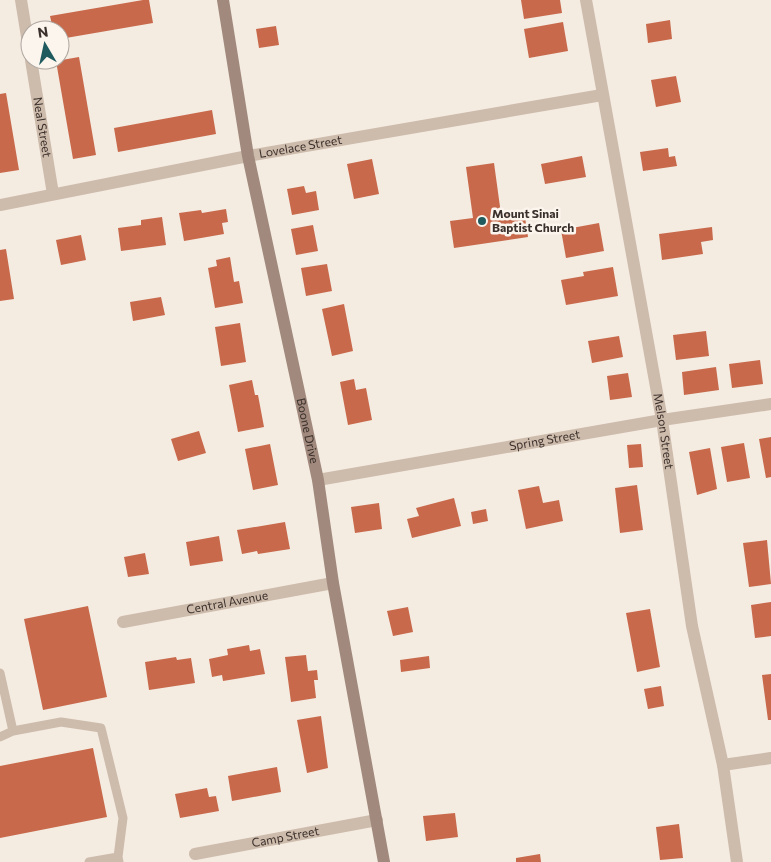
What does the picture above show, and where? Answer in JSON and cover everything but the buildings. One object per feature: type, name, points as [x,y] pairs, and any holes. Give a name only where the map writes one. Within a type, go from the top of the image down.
[{"type":"street","points":[[21,0],[24,20]]},
{"type":"street","name":"Boone Drive","points":[[223,0],[248,156],[318,480],[333,583],[384,862]]},
{"type":"street","name":"Melson Street","points":[[586,0],[662,420],[692,626],[723,765],[737,862]]},
{"type":"street","name":"Neal Street","points":[[33,70],[53,194]]},
{"type":"street","name":"Lovelace Street","points":[[0,205],[248,156],[602,95]]},
{"type":"street","name":"Spring Street","points":[[318,480],[662,420],[771,404]]},
{"type":"street","name":"Central Avenue","points":[[123,622],[333,583]]},
{"type":"street","points":[[723,765],[771,758]]},
{"type":"street","name":"Camp Street","points":[[195,854],[377,820]]},
{"type":"lane","points":[[0,673],[14,731]]},
{"type":"lane","points":[[0,737],[14,731],[60,722],[101,728],[123,818],[119,860],[89,862]]},
{"type":"place","name":"Mount Sinai Baptist Church","points":[[482,221]]}]
